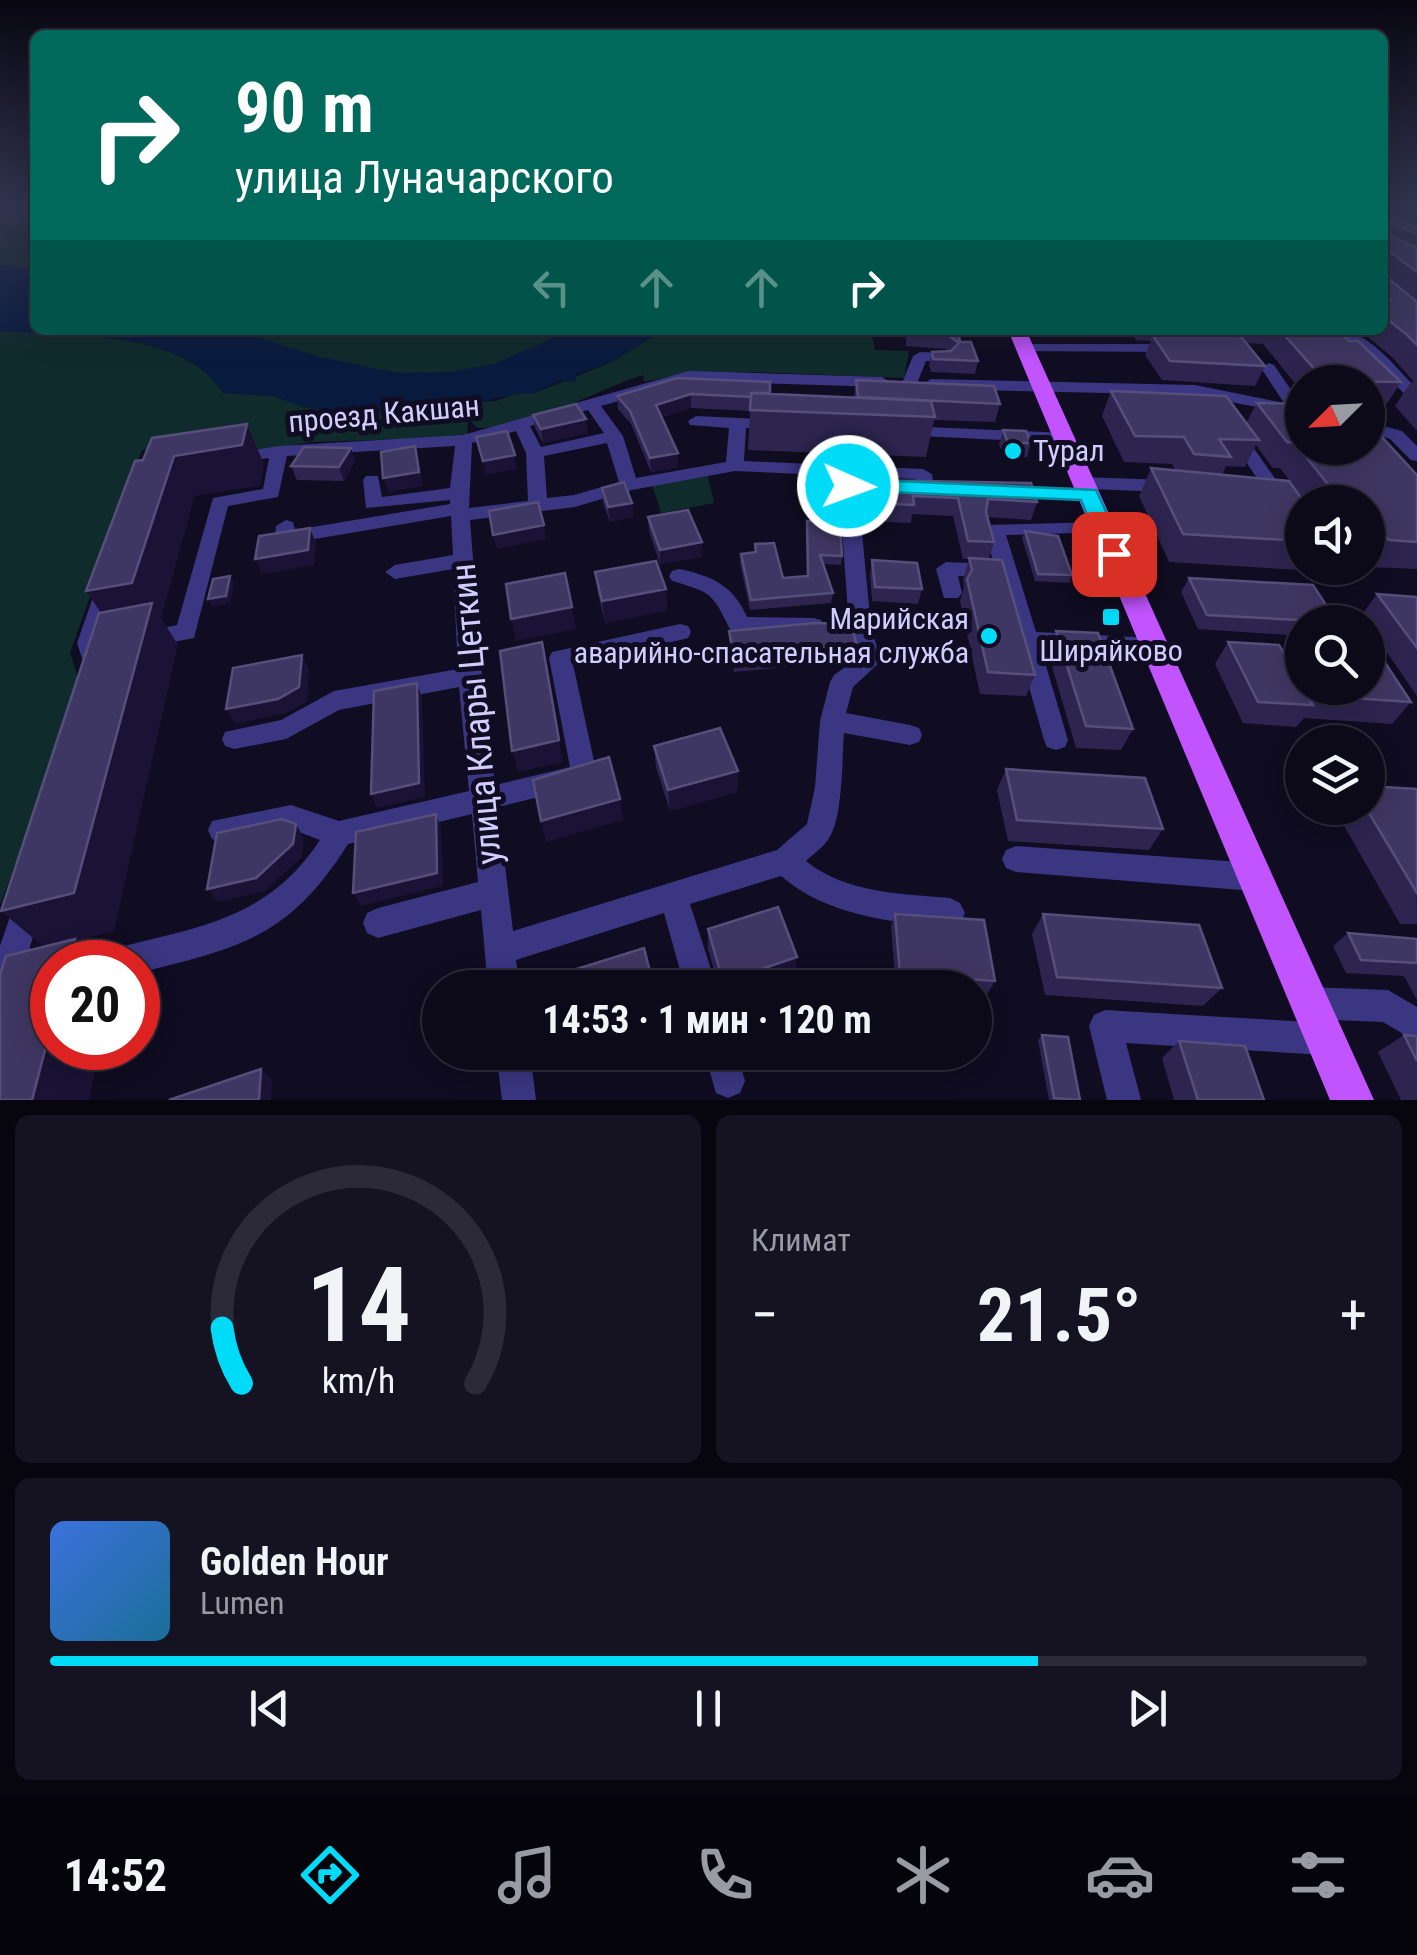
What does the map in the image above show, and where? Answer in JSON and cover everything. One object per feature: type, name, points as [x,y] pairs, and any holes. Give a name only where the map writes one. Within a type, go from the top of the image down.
[{"type":"main road","points":[[1021,339],[1352,1100]]},
{"type":"street","points":[[1134,335],[1142,348]]},
{"type":"street","points":[[1349,335],[1367,347],[1417,398]]},
{"type":"street","points":[[1021,339],[1181,348]]},
{"type":"street","points":[[910,383],[920,356],[946,357]]},
{"type":"street","points":[[1269,368],[1285,390]]},
{"type":"street","name":"проезд Какшан","points":[[222,460],[278,451],[464,440],[690,376],[834,388],[910,383],[1195,390],[1285,407]]},
{"type":"street","points":[[592,404],[614,436],[629,485]]},
{"type":"street","points":[[1202,412],[1221,413],[1271,497],[1285,512]]},
{"type":"street","points":[[696,421],[788,425]]},
{"type":"street","points":[[735,466],[738,422]]},
{"type":"street","points":[[521,424],[535,454],[538,506]]},
{"type":"street","points":[[889,430],[1064,438]]},
{"type":"street","points":[[1385,432],[1396,435],[1417,456]]},
{"type":"street","points":[[535,454],[614,436]]},
{"type":"street","name":"улица Клары Цеткин","points":[[464,440],[460,505],[470,676],[502,970]]},
{"type":"street","points":[[116,558],[88,643],[109,646],[186,632],[220,502],[271,494],[278,451]]},
{"type":"street","points":[[372,480],[374,504],[538,506],[735,466],[923,474],[935,489],[848,486],[860,627],[870,660],[842,682],[832,721],[828,787],[819,831],[785,861],[500,950]]},
{"type":"street","points":[[983,490],[1181,490]]},
{"type":"street","points":[[286,526],[285,538],[460,505]]},
{"type":"street","points":[[1056,740],[994,529],[1104,528]]},
{"type":"street","points":[[396,572],[463,560]]},
{"type":"street","points":[[951,593],[946,568],[1006,571]]},
{"type":"street","points":[[680,576],[723,591],[734,605],[739,625],[860,627]]},
{"type":"street","points":[[222,830],[291,816],[338,834],[584,775],[560,658],[680,632]]},
{"type":"street","points":[[1028,640],[1154,646]]},
{"type":"street","points":[[92,691],[109,646]]},
{"type":"street","points":[[234,739],[286,729],[334,702],[470,676]]},
{"type":"street","points":[[832,721],[910,735]]},
{"type":"street","points":[[160,951],[250,926],[273,915],[317,873],[338,834]]},
{"type":"street","points":[[1016,860],[1254,877]]},
{"type":"street","points":[[785,861],[804,880],[886,907],[950,914]]},
{"type":"street","points":[[25,980],[36,875]]},
{"type":"street","points":[[378,923],[491,893]]},
{"type":"street","points":[[674,895],[696,970]]},
{"type":"street","points":[[1309,1003],[1388,1006],[1417,1026]]},
{"type":"street","points":[[1124,1100],[1105,1026],[1325,1039]]},
{"type":"street","points":[[515,1070],[519,1100]]},
{"type":"green space","points":[[0,257],[30,257],[30,268],[0,265]]},
{"type":"green space","points":[[0,331],[89,335],[153,346],[206,372],[223,393],[273,396],[304,407],[496,401],[514,394],[532,394],[611,362],[656,335],[872,335],[875,350],[909,351],[904,378],[754,372],[682,374],[644,382],[643,375],[521,422],[477,428],[468,418],[467,437],[313,442],[191,460],[195,441],[142,450],[70,653],[81,686],[0,905]]},
{"type":"green space","points":[[248,335],[560,335],[492,365],[427,374],[361,367]]},
{"type":"green space","points":[[708,476],[714,503],[661,513],[652,485]]},
{"type":"water","points":[[0,265],[30,268],[30,333],[0,331]]},
{"type":"water","points":[[71,335],[249,335],[320,357],[398,373],[450,372],[494,364],[560,335],[656,335],[611,362],[577,374],[575,382],[559,381],[532,394],[514,394],[452,409],[354,415],[304,407],[273,396],[223,393],[206,372],[182,357],[153,346]]},
{"type":"building","points":[[1397,257],[1417,257],[1417,272]]},
{"type":"building","points":[[1388,278],[1417,302],[1417,345],[1388,320]]},
{"type":"building","points":[[936,335],[959,335],[960,342],[971,342],[978,361],[933,359],[932,352],[951,351],[959,343],[949,336]]},
{"type":"building","points":[[1239,335],[1265,366],[1170,361],[1153,336]]},
{"type":"building","points":[[1284,335],[1344,335],[1349,341],[1358,341],[1383,365],[1311,365]]},
{"type":"building","points":[[1385,367],[1401,382],[1385,382]]},
{"type":"building","points":[[677,378],[770,382],[770,393],[751,393],[751,397],[691,394],[656,405],[678,453],[650,458],[630,411],[617,396]]},
{"type":"building","points":[[856,380],[994,386],[1000,404],[858,397]]},
{"type":"building","points":[[1111,391],[1226,396],[1259,440],[1219,439],[1231,457],[1194,454],[1184,437],[1135,436]]},
{"type":"building","points":[[751,393],[931,401],[935,417],[750,410]]},
{"type":"building","points":[[1257,403],[1285,404],[1285,439]]},
{"type":"building","points":[[576,404],[586,419],[541,429],[533,415]]},
{"type":"building","points":[[247,424],[242,445],[174,456],[132,583],[86,591],[135,461],[143,460],[152,438]]},
{"type":"building","points":[[1003,430],[1026,431],[1031,443],[1008,443]]},
{"type":"building","points":[[507,431],[515,455],[483,461],[476,437]]},
{"type":"building","points":[[1385,440],[1417,475],[1417,542],[1389,540],[1385,535],[1385,485],[1328,485],[1313,465],[1385,465]]},
{"type":"building","points":[[415,446],[419,472],[383,478],[381,452]]},
{"type":"building","points":[[304,447],[351,448],[339,467],[291,466]]},
{"type":"building","points":[[1151,468],[1289,481],[1292,485],[1285,485],[1285,540],[1183,534]]},
{"type":"building","points":[[865,480],[1031,483],[1037,502],[988,499],[986,512],[994,542],[968,541],[958,498],[913,496],[914,505],[868,503]]},
{"type":"building","points":[[624,482],[632,503],[608,507],[602,488]]},
{"type":"building","points":[[538,502],[544,525],[493,535],[489,511]]},
{"type":"building","points":[[688,510],[702,542],[660,550],[648,517]]},
{"type":"building","points":[[807,521],[840,523],[842,556],[820,555],[833,593],[751,600],[741,554],[756,552],[755,544],[774,543],[783,578],[808,576]]},
{"type":"building","points":[[310,528],[308,550],[255,559],[259,536]]},
{"type":"building","points":[[1025,531],[1058,536],[1072,575],[1038,574]]},
{"type":"building","points":[[969,558],[1002,560],[1035,675],[988,672],[967,579],[972,570]]},
{"type":"building","points":[[872,560],[917,563],[922,589],[875,587]]},
{"type":"building","points":[[656,561],[666,589],[602,601],[595,572]]},
{"type":"building","points":[[565,573],[572,607],[511,619],[506,584]]},
{"type":"building","points":[[230,576],[226,596],[208,599],[213,579]]},
{"type":"building","points":[[1189,578],[1313,585],[1326,605],[1285,605],[1285,619],[1207,615]]},
{"type":"building","points":[[1377,594],[1417,597],[1417,648]]},
{"type":"building","points":[[152,603],[74,893],[1,911],[99,613]]},
{"type":"building","points":[[815,623],[851,624],[856,642],[850,646],[734,657],[729,631]]},
{"type":"building","points":[[1056,631],[1098,633],[1133,729],[1086,726]]},
{"type":"building","points":[[542,642],[559,740],[512,751],[500,651]]},
{"type":"building","points":[[1228,642],[1279,645],[1285,654],[1285,703],[1258,702]]},
{"type":"building","points":[[302,655],[299,687],[278,699],[226,709],[233,668]]},
{"type":"building","points":[[1385,663],[1411,702],[1385,700]]},
{"type":"building","points":[[417,683],[419,783],[371,794],[374,691]]},
{"type":"building","points":[[720,728],[738,771],[668,790],[654,746]]},
{"type":"building","points":[[609,757],[620,799],[541,821],[533,780]]},
{"type":"building","points":[[1006,769],[1145,778],[1163,829],[1017,820]]},
{"type":"building","points":[[1385,787],[1417,789],[1417,893],[1376,825],[1385,825]]},
{"type":"building","points":[[436,814],[437,873],[353,893],[356,832]]},
{"type":"building","points":[[282,819],[296,824],[293,844],[256,878],[207,889],[217,833]]},
{"type":"building","points":[[778,907],[797,957],[759,970],[720,970],[708,929]]},
{"type":"building","points":[[895,914],[984,920],[995,981],[992,970],[900,970]]},
{"type":"building","points":[[1043,914],[1199,925],[1222,988],[1057,977]]},
{"type":"building","points":[[1348,933],[1417,939],[1417,963],[1361,960]]},
{"type":"building","points":[[644,948],[650,970],[574,970]]},
{"type":"building","points":[[30,950],[30,1070],[40,1070],[32,1100],[0,1100],[0,975],[6,956]]},
{"type":"building","points":[[1042,1035],[1068,1037],[1080,1100],[1054,1098]]},
{"type":"building","points":[[1404,1035],[1417,1036],[1417,1061]]},
{"type":"building","points":[[1179,1041],[1245,1046],[1264,1100],[1198,1100]]},
{"type":"building","points":[[261,1069],[259,1100],[169,1100]]},
{"type":"place","name":"Турал","points":[[1013,451]]},
{"type":"place","name":"Ширяйково","points":[[1111,617]]},
{"type":"place","name":"Марийская аварийно-спасательная служба","points":[[989,636]]},
{"type":"route","points":[[848,486],[1089,494],[1114,554]]}]
